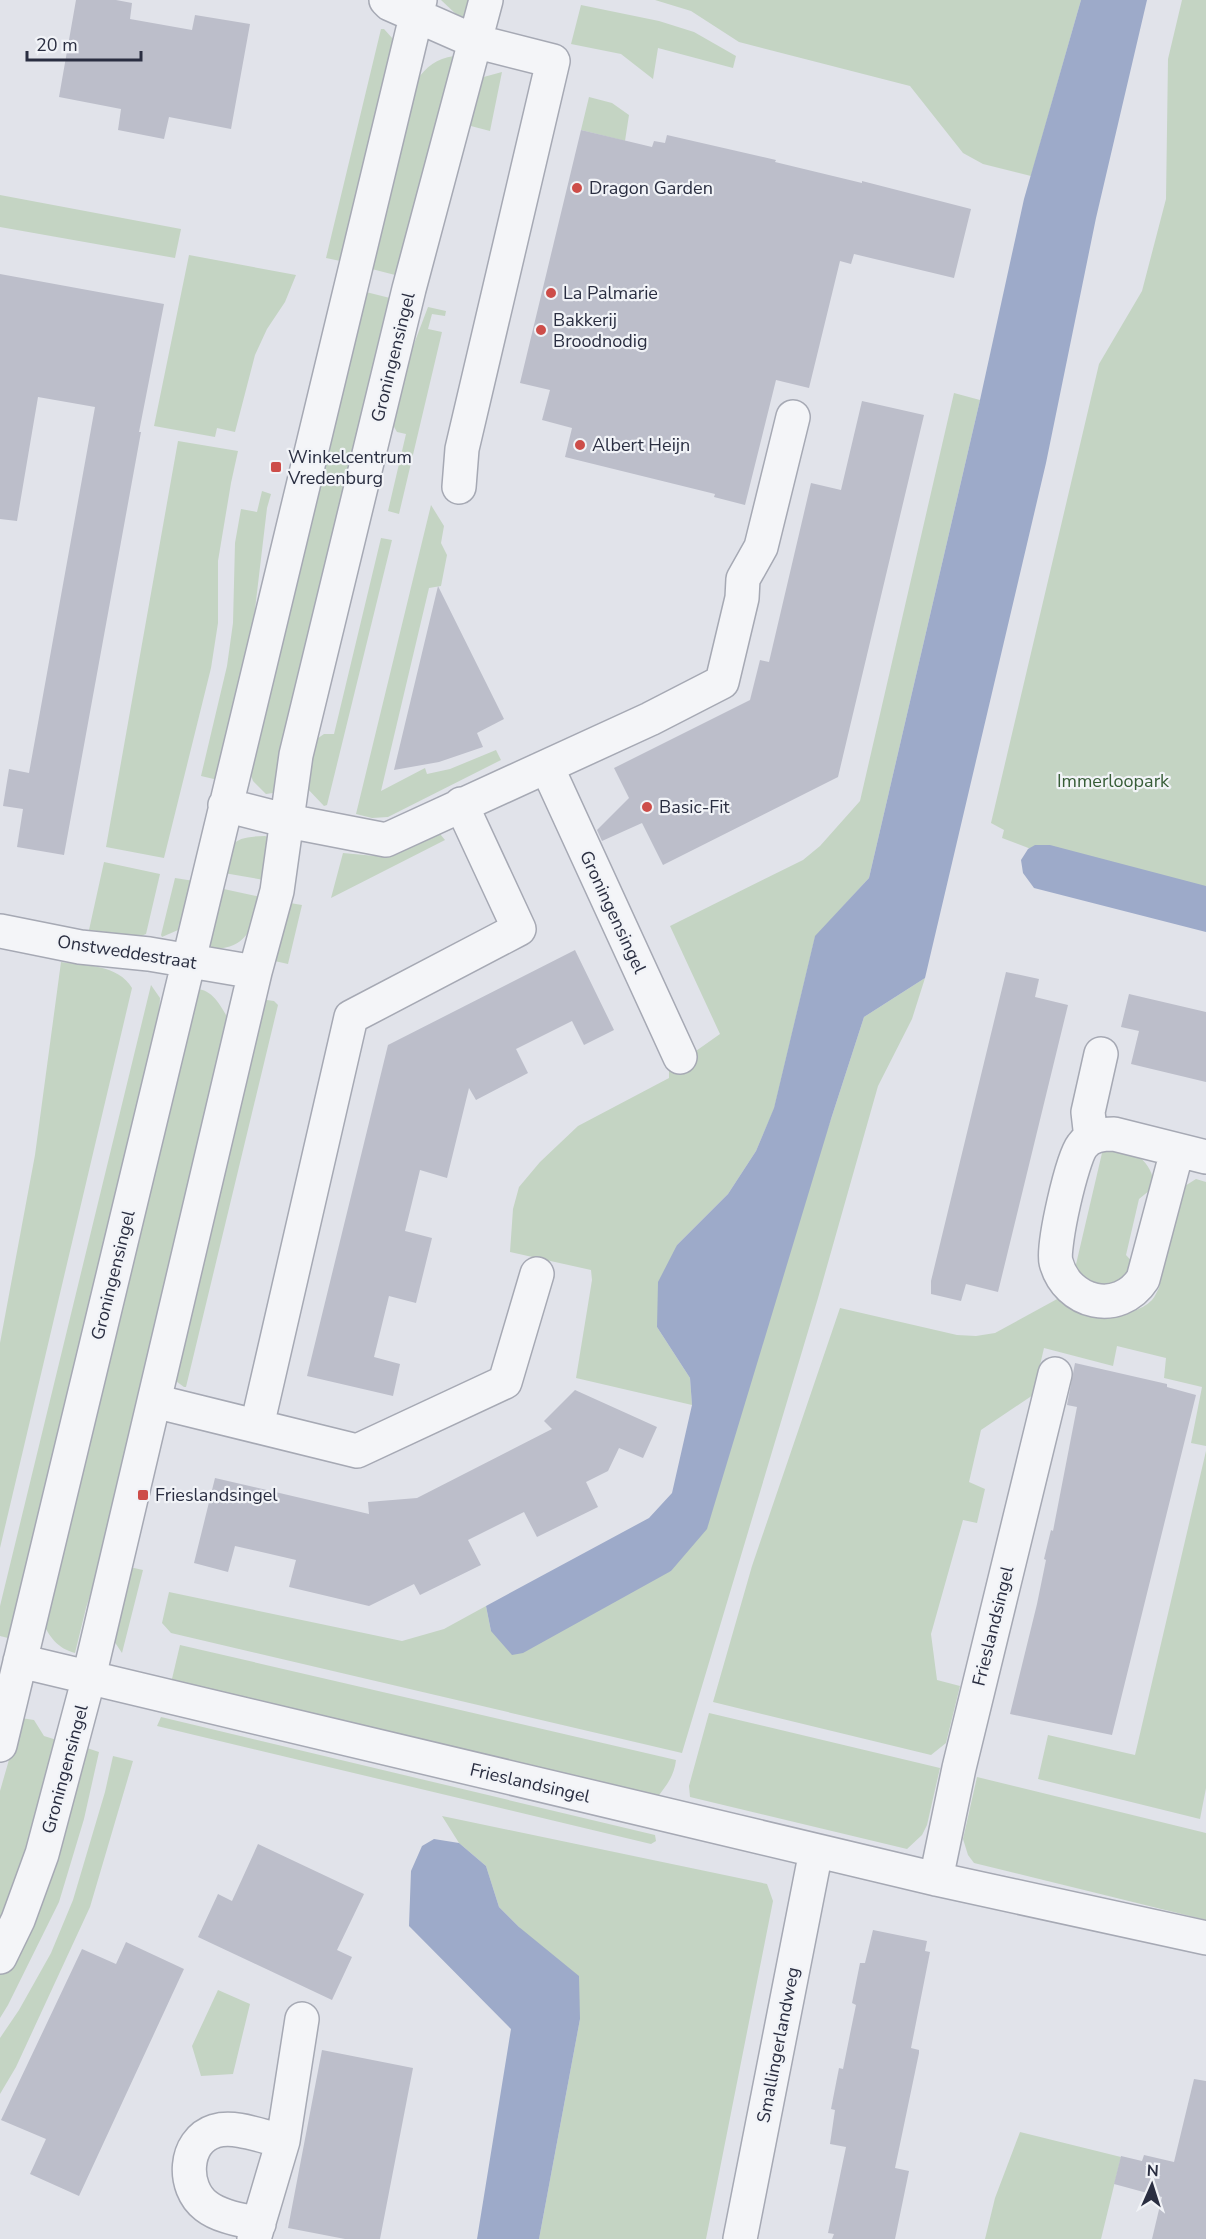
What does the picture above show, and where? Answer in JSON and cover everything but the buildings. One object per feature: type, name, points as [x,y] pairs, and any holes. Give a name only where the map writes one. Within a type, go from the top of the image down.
[{"type":"street","points":[[386,0],[390,4],[419,7],[474,41],[553,61],[462,449],[459,487]]},
{"type":"street","name":"Groningensingel","points":[[0,1957],[18,1920],[42,1854],[88,1677],[276,891],[298,743],[409,289],[486,0]]},
{"type":"street","name":"Groningensingel","points":[[0,1745],[419,7]]},
{"type":"street","points":[[225,805],[288,821],[386,840],[650,719],[722,682],[742,598],[742,579],[761,547],[793,417]]},
{"type":"street","name":"Groningensingel","points":[[547,767],[680,1057]]},
{"type":"street","points":[[257,1426],[351,1017],[519,929],[461,804]]},
{"type":"street","name":"Onstweddestraat","points":[[0,932],[80,947],[149,954],[255,972]]},
{"type":"street","points":[[1091,1138],[1088,1112],[1101,1054]]},
{"type":"street","points":[[1101,1134],[1114,1134],[1191,1154],[1143,1279],[1136,1289],[1114,1300],[1099,1302],[1078,1294],[1068,1286],[1055,1260],[1056,1245],[1075,1160],[1082,1146],[1091,1138],[1101,1134]]},
{"type":"street","points":[[154,1401],[357,1451],[505,1382],[537,1274]]},
{"type":"street","name":"Frieslandsingel","points":[[936,1879],[959,1768],[1055,1374]]},
{"type":"street","name":"Frieslandsingel","points":[[20,1661],[816,1851],[1206,1938]]},
{"type":"street","name":"Smallingerlandweg","points":[[740,2239],[816,1851]]},
{"type":"street","points":[[283,2141],[232,2129],[216,2131],[205,2137],[191,2156],[188,2175],[192,2189],[206,2206],[257,2232],[283,2141],[302,2019]]},
{"type":"green space","points":[[441,0],[473,0],[465,19],[458,16]]},
{"type":"green space","points":[[655,0],[1081,0],[1031,176],[983,164],[963,153],[910,86],[739,42],[691,11]]},
{"type":"green space","name":"Immerloopark","points":[[1182,0],[1206,0],[1206,916],[1002,838],[1004,830],[991,823],[1099,364],[1142,291],[1166,199],[1168,59]]},
{"type":"green space","points":[[581,5],[659,21],[694,32],[736,56],[733,68],[658,48],[653,79],[621,54],[571,44]]},
{"type":"green space","points":[[381,29],[384,29],[393,39],[392,46],[395,47],[345,262],[326,258]]},
{"type":"green space","points":[[454,56],[399,276],[364,267],[416,81],[432,64]]},
{"type":"green space","points":[[502,72],[490,131],[467,125],[480,78]]},
{"type":"green space","points":[[589,97],[612,103],[629,115],[625,141],[581,130]]},
{"type":"green space","points":[[0,195],[181,229],[175,258],[0,227]]},
{"type":"green space","points":[[189,255],[296,275],[285,302],[267,329],[255,355],[235,432],[217,428],[215,437],[154,426]]},
{"type":"green space","points":[[358,290],[394,299],[280,754],[273,793],[266,794],[253,781],[247,765]]},
{"type":"green space","points":[[428,307],[446,311],[445,316],[432,314],[428,329],[442,332],[399,514],[388,511],[406,434],[397,432],[387,415]]},
{"type":"green space","points":[[954,393],[980,400],[869,878],[815,937],[774,1109],[756,1151],[728,1194],[677,1245],[657,1327],[690,1378],[692,1405],[576,1378],[592,1280],[591,1270],[510,1252],[513,1209],[519,1187],[540,1162],[578,1126],[669,1078],[669,1070],[720,1034],[670,926],[803,860],[820,846],[860,801]]},
{"type":"green space","points":[[178,441],[238,451],[218,561],[218,623],[211,668],[164,858],[106,847]]},
{"type":"green space","points":[[262,491],[271,494],[267,508],[251,643],[218,780],[201,776],[227,666],[233,623],[235,543],[241,509],[257,512]]},
{"type":"green space","points":[[431,505],[444,526],[441,543],[447,555],[441,586],[429,588],[381,791],[425,768],[427,774],[450,769],[496,750],[501,760],[388,817],[372,818],[356,814]]},
{"type":"green space","points":[[381,538],[392,540],[327,805],[324,806],[305,786],[308,745],[324,734],[334,734]]},
{"type":"green space","points":[[440,834],[445,840],[331,898],[343,853],[375,856],[399,853]]},
{"type":"green space","points":[[265,836],[270,838],[264,880],[224,873],[234,843],[245,838]]},
{"type":"green space","points":[[104,862],[160,874],[146,934],[141,936],[89,930]]},
{"type":"green space","points":[[175,878],[194,881],[184,924],[179,924],[178,930],[162,937],[161,935]]},
{"type":"green space","points":[[219,888],[261,897],[250,930],[238,943],[218,949],[204,950]]},
{"type":"green space","points":[[284,902],[302,905],[288,964],[270,960]]},
{"type":"green space","points":[[61,962],[110,970],[126,980],[132,988],[0,1548],[0,1343],[35,1155]]},
{"type":"green space","points":[[925,978],[912,1019],[878,1086],[818,1298],[682,1753],[171,1633],[162,1623],[169,1592],[402,1641],[444,1629],[486,1606],[491,1631],[671,1571],[831,1119],[864,1017]]},
{"type":"green space","points":[[151,985],[160,998],[158,1033],[12,1639],[0,1636],[0,1606]]},
{"type":"green space","points":[[194,989],[211,994],[228,1018],[114,1520],[86,1608],[75,1653],[54,1641],[42,1620]]},
{"type":"green space","points":[[260,999],[274,1001],[278,1005],[186,1387],[184,1387],[173,1379]]},
{"type":"green space","points":[[1106,1150],[1125,1151],[1139,1157],[1149,1168],[1155,1186],[1139,1199],[1126,1255],[1136,1266],[1123,1282],[1094,1288],[1074,1273],[1102,1153]]},
{"type":"green space","points":[[1196,1179],[1206,1182],[1206,1446],[1191,1443],[1202,1387],[1164,1378],[1166,1358],[1117,1346],[1113,1366],[1044,1348],[1033,1395],[981,1430],[969,1482],[985,1489],[977,1523],[963,1520],[931,1634],[937,1680],[960,1686],[946,1743],[931,1755],[713,1702],[752,1566],[840,1308],[957,1335],[976,1336],[995,1333],[1059,1298],[1068,1305],[1091,1314],[1118,1315],[1131,1312],[1152,1300],[1159,1288],[1180,1189]]},
{"type":"green space","points":[[1206,1451],[1206,1788],[1200,1819],[1038,1779],[1048,1735],[1135,1755]]},
{"type":"green space","points":[[125,1566],[143,1570],[122,1653],[112,1638]]},
{"type":"green space","points":[[180,1645],[676,1760],[675,1766],[669,1781],[656,1799],[171,1683]]},
{"type":"green space","points":[[709,1713],[940,1768],[927,1825],[922,1835],[907,1849],[690,1797],[689,1786]]},
{"type":"green space","points":[[161,1717],[655,1835],[656,1841],[651,1844],[157,1726]]},
{"type":"green space","points":[[21,1718],[34,1720],[44,1736],[60,1741],[38,1825],[0,1923],[0,1791]]},
{"type":"green space","points":[[81,1746],[99,1752],[84,1819],[59,1902],[0,2018],[0,1974],[21,1935]]},
{"type":"green space","points":[[113,1756],[133,1761],[90,1907],[16,2067],[0,2094],[0,2038],[19,2010],[51,1953],[73,1900],[105,1792]]},
{"type":"green space","points":[[977,1777],[1206,1833],[1206,1920],[974,1863],[968,1855],[963,1839]]},
{"type":"green space","points":[[442,1816],[767,1884],[773,1901],[706,2239],[539,2239],[580,2019],[519,1927],[499,1907],[486,1866],[459,1843]]},
{"type":"green space","points":[[218,1990],[250,2004],[233,2074],[201,2076],[192,2046]]},
{"type":"green space","points":[[1020,2132],[1121,2157],[1101,2239],[985,2239],[995,2198]]},
{"type":"water","points":[[1081,0],[1147,0],[1096,218],[1046,463],[925,978],[864,1017],[707,1529],[671,1571],[523,1653],[512,1655],[491,1631],[486,1606],[649,1518],[672,1493],[692,1405],[690,1378],[657,1327],[658,1282],[677,1245],[728,1194],[756,1151],[774,1108],[815,936],[869,878],[980,400],[1024,199]]},
{"type":"water","points":[[1035,845],[1050,845],[1206,886],[1206,932],[1034,888],[1023,873],[1021,860],[1028,849]]},
{"type":"water","points":[[434,1839],[459,1843],[486,1866],[499,1907],[519,1927],[579,1976],[580,2019],[539,2239],[477,2239],[511,2029],[409,1926],[411,1871],[422,1846]]},
{"type":"place","name":"Dragon Garden","points":[[577,188]]},
{"type":"place","name":"La Palmarie","points":[[551,293]]},
{"type":"place","name":"Bakkerij Broodnodig","points":[[541,330]]},
{"type":"place","name":"Albert Heijn","points":[[580,445]]},
{"type":"place","name":"Winkelcentrum Vredenburg","points":[[276,467]]},
{"type":"place","name":"Basic-Fit","points":[[647,807]]},
{"type":"place","name":"Frieslandsingel","points":[[143,1495]]}]
